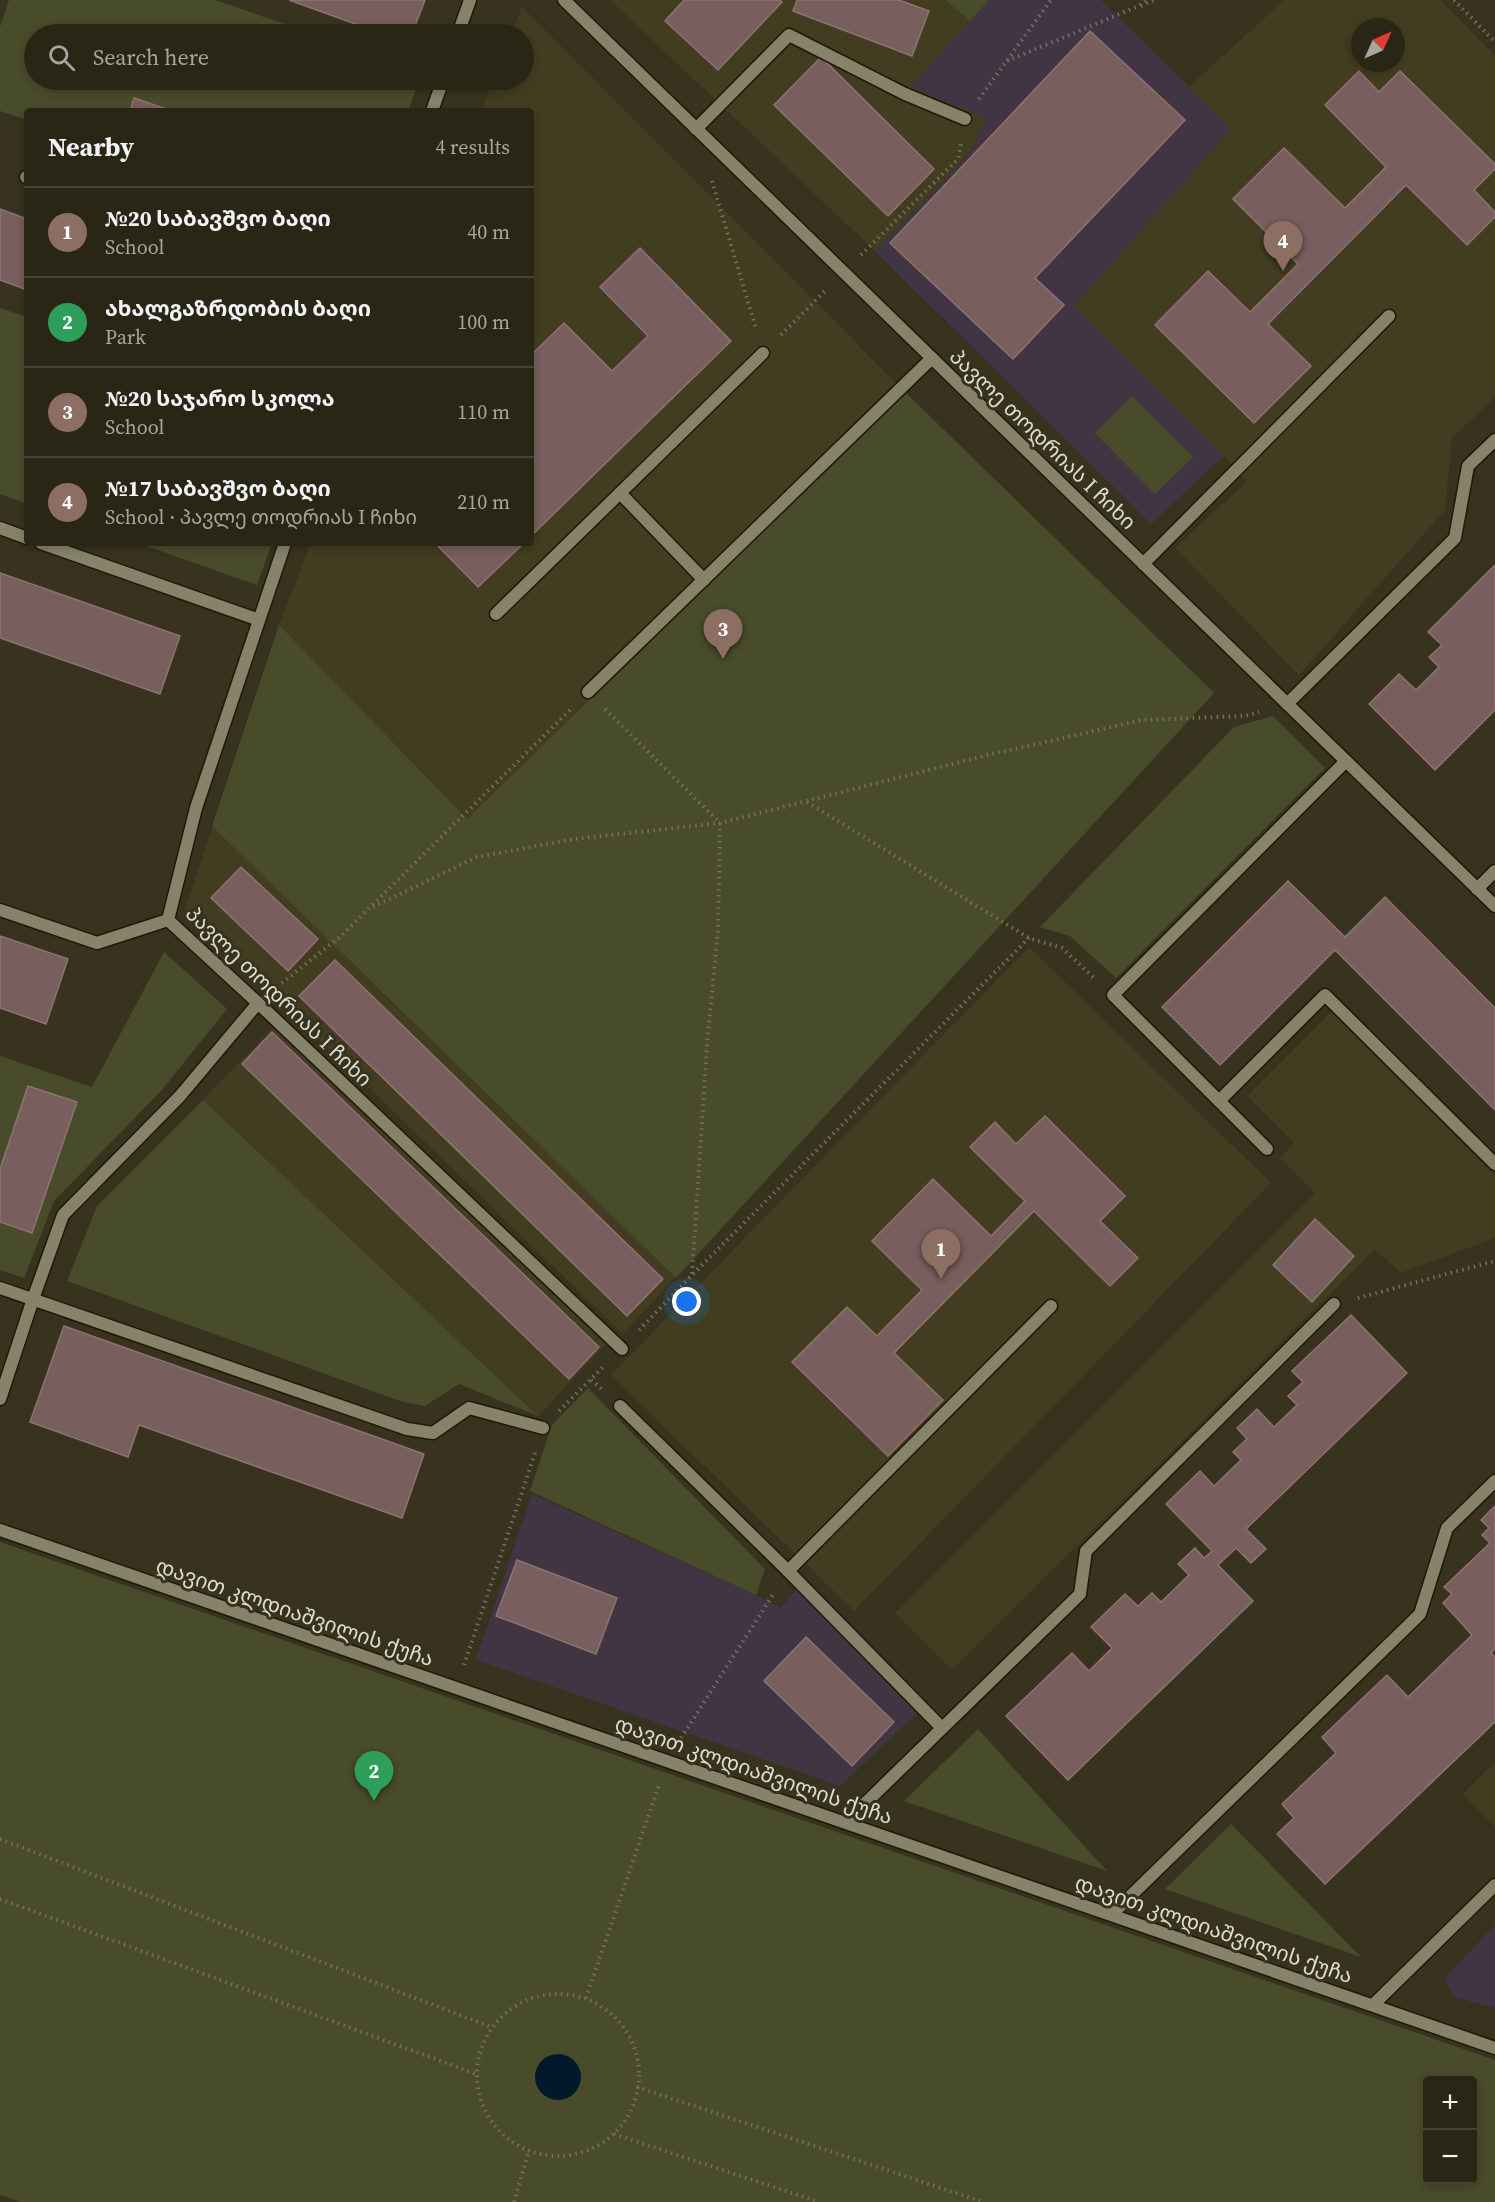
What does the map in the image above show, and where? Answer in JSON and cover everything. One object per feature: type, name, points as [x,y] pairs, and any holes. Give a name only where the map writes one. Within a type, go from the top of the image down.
[{"type":"street","points":[[462,24],[470,0]]},
{"type":"street","name":"პავლე თოდრიას I ჩიხი","points":[[564,0],[1495,906]]},
{"type":"street","points":[[696,129],[789,36],[905,94],[965,119]]},
{"type":"street","points":[[433,108],[439,90]]},
{"type":"street","points":[[1143,564],[1389,316]]},
{"type":"street","points":[[496,614],[763,353]]},
{"type":"street","points":[[588,692],[932,358]]},
{"type":"street","points":[[1287,704],[1455,538],[1468,466],[1495,440]]},
{"type":"street","points":[[620,493],[704,580]]},
{"type":"street","points":[[0,528],[24,537]]},
{"type":"street","points":[[49,546],[259,620]]},
{"type":"street","name":"პავლე თოდრიას I ჩიხი","points":[[284,546],[196,808],[168,920],[622,1349]]},
{"type":"street","points":[[1267,1149],[1113,995],[1346,761]]},
{"type":"street","points":[[1477,889],[1495,871]]},
{"type":"street","points":[[0,910],[98,944],[168,920]]},
{"type":"street","points":[[1219,1101],[1325,995],[1495,1164]]},
{"type":"street","points":[[0,1399],[63,1215],[180,1096],[258,1003]]},
{"type":"street","points":[[0,1288],[407,1429],[433,1433],[469,1408],[543,1428]]},
{"type":"street","points":[[846,1822],[1080,1594],[1086,1551],[1334,1304]]},
{"type":"street","points":[[788,1571],[1051,1306]]},
{"type":"street","points":[[620,1406],[788,1571],[942,1728]]},
{"type":"street","points":[[1112,1914],[1420,1614],[1447,1528],[1495,1481]]},
{"type":"street","name":"დავით კლდიაშვილის ქუჩა","points":[[0,1530],[1495,2048]]},
{"type":"street","points":[[1373,2005],[1495,1885]]},
{"type":"path","points":[[1139,6],[1146,0]]},
{"type":"path","points":[[1006,62],[1154,0]]},
{"type":"path","points":[[1454,0],[1495,42]]},
{"type":"path","points":[[710,174],[763,353],[843,272]]},
{"type":"path","points":[[258,1003],[341,936],[588,692],[720,823],[718,929],[707,1045],[692,1275]]},
{"type":"path","points":[[369,908],[477,857],[574,839],[720,823],[988,755],[1142,720],[1245,716],[1287,704]]},
{"type":"path","points":[[806,801],[1029,938],[1062,948],[1113,995]]},
{"type":"path","points":[[457,1688],[543,1428],[692,1275],[1029,938]]},
{"type":"path","points":[[1334,1304],[1495,1261]]},
{"type":"path","points":[[586,1998],[667,1761],[788,1571]]},
{"type":"path","points":[[0,1839],[491,2027]]},
{"type":"path","points":[[0,1899],[476,2074]]},
{"type":"path","points":[[556,1993],[586,1998],[603,2007],[621,2024],[633,2046],[639,2070],[638,2087],[630,2110],[613,2133],[602,2143],[582,2152],[562,2156],[540,2154],[503,2134],[489,2118],[480,2098],[476,2074],[480,2049],[491,2027],[509,2009],[531,1998],[556,1993]]},
{"type":"path","points":[[638,2087],[983,2202]]},
{"type":"path","points":[[613,2133],[819,2202]]},
{"type":"path","points":[[514,2202],[529,2150]]},
{"type":"shaded area","points":[[610,0],[945,0],[970,21],[910,87],[986,118],[969,153],[875,251]]},
{"type":"shaded area","points":[[989,0],[1101,0],[1232,129],[1074,306],[1224,456],[1151,524],[875,251],[969,153],[986,119],[910,87]]},
{"type":"shaded area","points":[[1284,0],[1440,0],[1495,56],[1495,397],[1452,438],[1445,510],[1299,675],[1175,548],[1247,482],[1224,456],[1074,306],[1231,129],[1189,87]]},
{"type":"shaded area","points":[[522,7],[906,393],[1214,693],[623,1334],[185,910],[279,625],[310,546],[534,546],[534,108],[482,108],[489,90],[534,90],[534,24],[515,24]]},
{"type":"shaded area","points":[[1029,947],[1271,1183],[854,1611],[611,1375]]},
{"type":"shaded area","points":[[1331,1012],[1495,1176],[1495,1238],[1401,1273],[1375,1249],[952,1670],[895,1613],[1315,1193],[1280,1158],[1294,1143],[1247,1096]]},
{"type":"shaded area","points":[[274,1027],[606,1344],[538,1416],[203,1100]]},
{"type":"shaded area","points":[[532,1494],[780,1608],[797,1589],[917,1713],[840,1786],[476,1660]]},
{"type":"shaded area","points":[[1495,1762],[1495,1827],[1463,1794]]},
{"type":"shaded area","points":[[1495,1925],[1495,2008],[1454,1997],[1445,1978]]},
{"type":"green space","points":[[9,0],[215,0],[285,24],[24,24],[24,90],[415,90],[409,108],[24,108],[24,119],[0,111],[0,27]]},
{"type":"green space","points":[[945,0],[989,0],[970,21]]},
{"type":"green space","points":[[0,308],[24,316],[24,503],[0,494]]},
{"type":"green space","points":[[906,393],[1214,693],[676,1278],[212,826],[279,625],[467,819]]},
{"type":"green space","points":[[1132,396],[1193,457],[1155,494],[1095,433]]},
{"type":"green space","points":[[146,546],[271,546],[257,585]]},
{"type":"green space","points":[[1273,716],[1325,768],[1116,978],[1070,936],[1040,927],[1234,727]]},
{"type":"green space","points":[[164,952],[227,1009],[161,1091],[54,1201],[24,1278],[0,1270],[0,1056],[92,1087]]},
{"type":"green space","points":[[203,1100],[538,1416],[459,1384],[425,1406],[403,1402],[67,1281],[97,1206]]},
{"type":"green space","points":[[588,1388],[765,1569],[756,1595],[530,1491],[552,1425]]},
{"type":"green space","points":[[0,1542],[1495,2060],[1495,2202],[21,2202],[0,2195]]},
{"type":"green space","points":[[978,1729],[1107,1871],[904,1801]]},
{"type":"green space","points":[[1231,1824],[1361,1957],[1165,1889]]},
{"type":"water","points":[[558,2054],[574,2061],[581,2077],[574,2093],[558,2100],[542,2093],[535,2077],[542,2061]]},
{"type":"building","points":[[289,0],[425,0],[416,24],[355,24]]},
{"type":"building","points":[[684,0],[780,0],[782,2],[718,70],[665,21]]},
{"type":"building","points":[[797,0],[899,0],[929,11],[912,56],[793,11]]},
{"type":"building","points":[[1090,31],[1185,120],[1035,278],[1064,305],[1013,359],[890,243]]},
{"type":"building","points":[[821,57],[934,169],[888,216],[774,105]]},
{"type":"building","points":[[1358,72],[1379,92],[1401,72],[1495,164],[1495,169],[1474,190],[1495,212],[1495,217],[1467,245],[1406,185],[1268,324],[1311,366],[1254,423],[1155,325],[1208,271],[1250,312],[1298,264],[1233,199],[1284,148],[1345,208],[1386,167],[1325,105]]},
{"type":"building","points":[[134,98],[163,108],[131,108]]},
{"type":"building","points":[[0,209],[24,218],[24,289],[0,280]]},
{"type":"building","points":[[640,248],[731,341],[534,533],[534,352],[564,323],[612,371],[648,336],[600,287]]},
{"type":"building","points":[[438,546],[521,546],[478,587]]},
{"type":"building","points":[[1495,565],[1495,710],[1435,770],[1369,704],[1399,674],[1416,690],[1439,667],[1429,657],[1442,645],[1428,632]]},
{"type":"building","points":[[0,573],[180,636],[160,694],[0,638]]},
{"type":"building","points":[[241,867],[318,939],[288,971],[211,898]]},
{"type":"building","points":[[1288,881],[1345,937],[1385,897],[1495,1008],[1495,1110],[1335,950],[1220,1065],[1162,1007]]},
{"type":"building","points":[[0,936],[68,959],[46,1024],[0,1008]]},
{"type":"building","points":[[335,960],[663,1279],[627,1316],[299,996]]},
{"type":"building","points":[[272,1032],[599,1347],[569,1379],[242,1064]]},
{"type":"building","points":[[28,1086],[77,1102],[32,1233],[0,1222],[0,1169]]},
{"type":"building","points":[[1045,1116],[1125,1196],[1100,1221],[1138,1258],[1110,1286],[1034,1211],[894,1353],[943,1400],[888,1456],[792,1362],[847,1307],[877,1336],[922,1290],[872,1241],[933,1179],[991,1236],[1025,1201],[970,1147],[995,1122],[1016,1144]]},
{"type":"building","points":[[1315,1219],[1354,1256],[1312,1302],[1273,1265]]},
{"type":"building","points":[[1351,1315],[1407,1373],[1246,1529],[1266,1549],[1251,1563],[1236,1548],[1218,1565],[1253,1601],[1068,1780],[1006,1716],[1072,1653],[1089,1671],[1112,1648],[1091,1627],[1125,1594],[1138,1606],[1152,1593],[1161,1602],[1189,1575],[1178,1564],[1195,1548],[1204,1558],[1212,1551],[1166,1504],[1200,1471],[1214,1486],[1241,1460],[1233,1452],[1247,1439],[1237,1428],[1257,1409],[1274,1427],[1297,1405],[1288,1396],[1303,1382],[1292,1371]]},
{"type":"building","points":[[64,1326],[424,1454],[402,1518],[139,1425],[128,1457],[30,1422]]},
{"type":"building","points":[[1495,1506],[1495,1649],[1491,1653],[1495,1657],[1495,1722],[1325,1884],[1277,1834],[1294,1818],[1282,1804],[1336,1753],[1322,1737],[1387,1675],[1408,1697],[1472,1635],[1443,1603],[1452,1594],[1444,1587],[1490,1543],[1482,1535],[1489,1528],[1481,1520]]},
{"type":"building","points":[[517,1560],[617,1598],[596,1654],[496,1616]]},
{"type":"building","points":[[806,1637],[894,1722],[852,1766],[764,1681]]},
{"type":"place","name":"№17 საბავშვო ბაღი","points":[[1283,271]]},
{"type":"place","name":"№20 საჯარო სკოლა","points":[[723,659]]},
{"type":"place","name":"№20 საბავშვო ბაღი","points":[[941,1279]]},
{"type":"place","name":"ახალგაზრდობის ბაღი","points":[[374,1801]]}]
